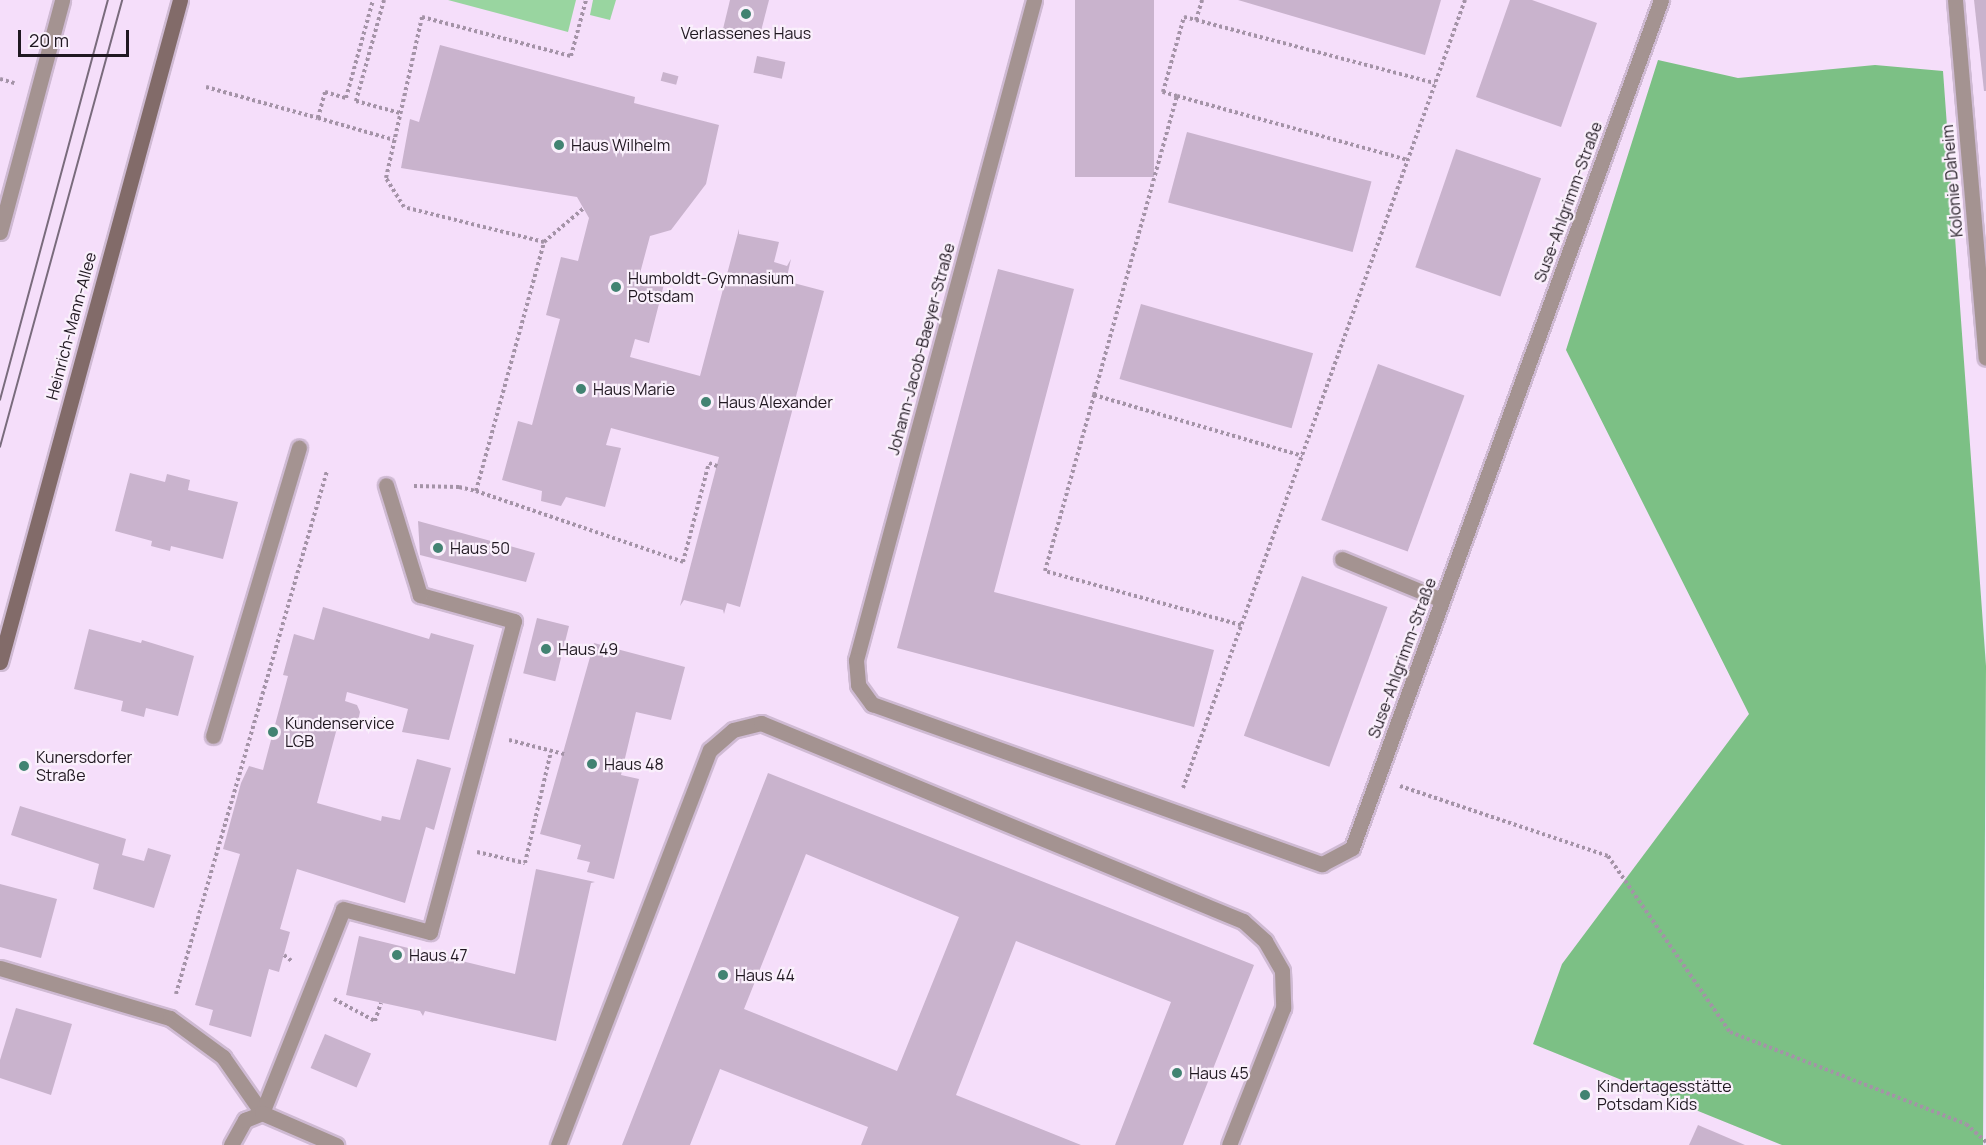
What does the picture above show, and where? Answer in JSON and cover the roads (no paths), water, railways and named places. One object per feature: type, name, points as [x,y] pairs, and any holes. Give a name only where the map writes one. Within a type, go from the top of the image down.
[{"type":"main road","name":"Heinrich-Mann-Allee","points":[[0,662],[180,0]]},
{"type":"street","points":[[0,232],[62,0]]},
{"type":"street","name":"Johann-Jacob-Baeyer-Straße","points":[[872,704],[858,685],[856,660],[1034,0]]},
{"type":"street","name":"Suse-Ahlgrimm-Straße","points":[[872,704],[1322,864],[1352,848],[1660,0]]},
{"type":"street","name":"Kolonie Daheim","points":[[1955,0],[1986,358]]},
{"type":"street","points":[[213,736],[298,448]]},
{"type":"street","points":[[231,1145],[245,1120],[262,1113],[344,909],[430,932],[514,621],[420,595],[386,485]]},
{"type":"street","points":[[1342,560],[1442,600]]},
{"type":"street","points":[[558,1145],[710,750],[733,730],[761,723],[1243,921],[1265,941],[1281,971],[1283,1008],[1228,1145]]},
{"type":"street","points":[[0,968],[170,1018],[223,1058],[262,1113],[336,1145]]},
{"type":"tram line","points":[[0,400],[108,0]]},
{"type":"tram line","points":[[0,447],[122,0]]},
{"type":"place","name":"Verlassenes Haus","points":[[746,14]]},
{"type":"place","name":"Haus Wilhelm","points":[[559,145]]},
{"type":"place","name":"Humboldt-Gymnasium Potsdam","points":[[616,287]]},
{"type":"place","name":"Haus Marie","points":[[581,389]]},
{"type":"place","name":"Haus Alexander","points":[[706,402]]},
{"type":"place","name":"Haus 50","points":[[438,548]]},
{"type":"place","name":"Haus 49","points":[[546,649]]},
{"type":"place","name":"Kundenservice LGB","points":[[273,732]]},
{"type":"place","name":"Haus 48","points":[[592,764]]},
{"type":"place","name":"Kunersdorfer Straße","points":[[24,766]]},
{"type":"place","name":"Haus 47","points":[[397,955]]},
{"type":"place","name":"Haus 44","points":[[723,975]]},
{"type":"place","name":"Haus 45","points":[[1177,1073]]},
{"type":"place","name":"Kindertagesstätte Potsdam Kids","points":[[1585,1095]]}]
